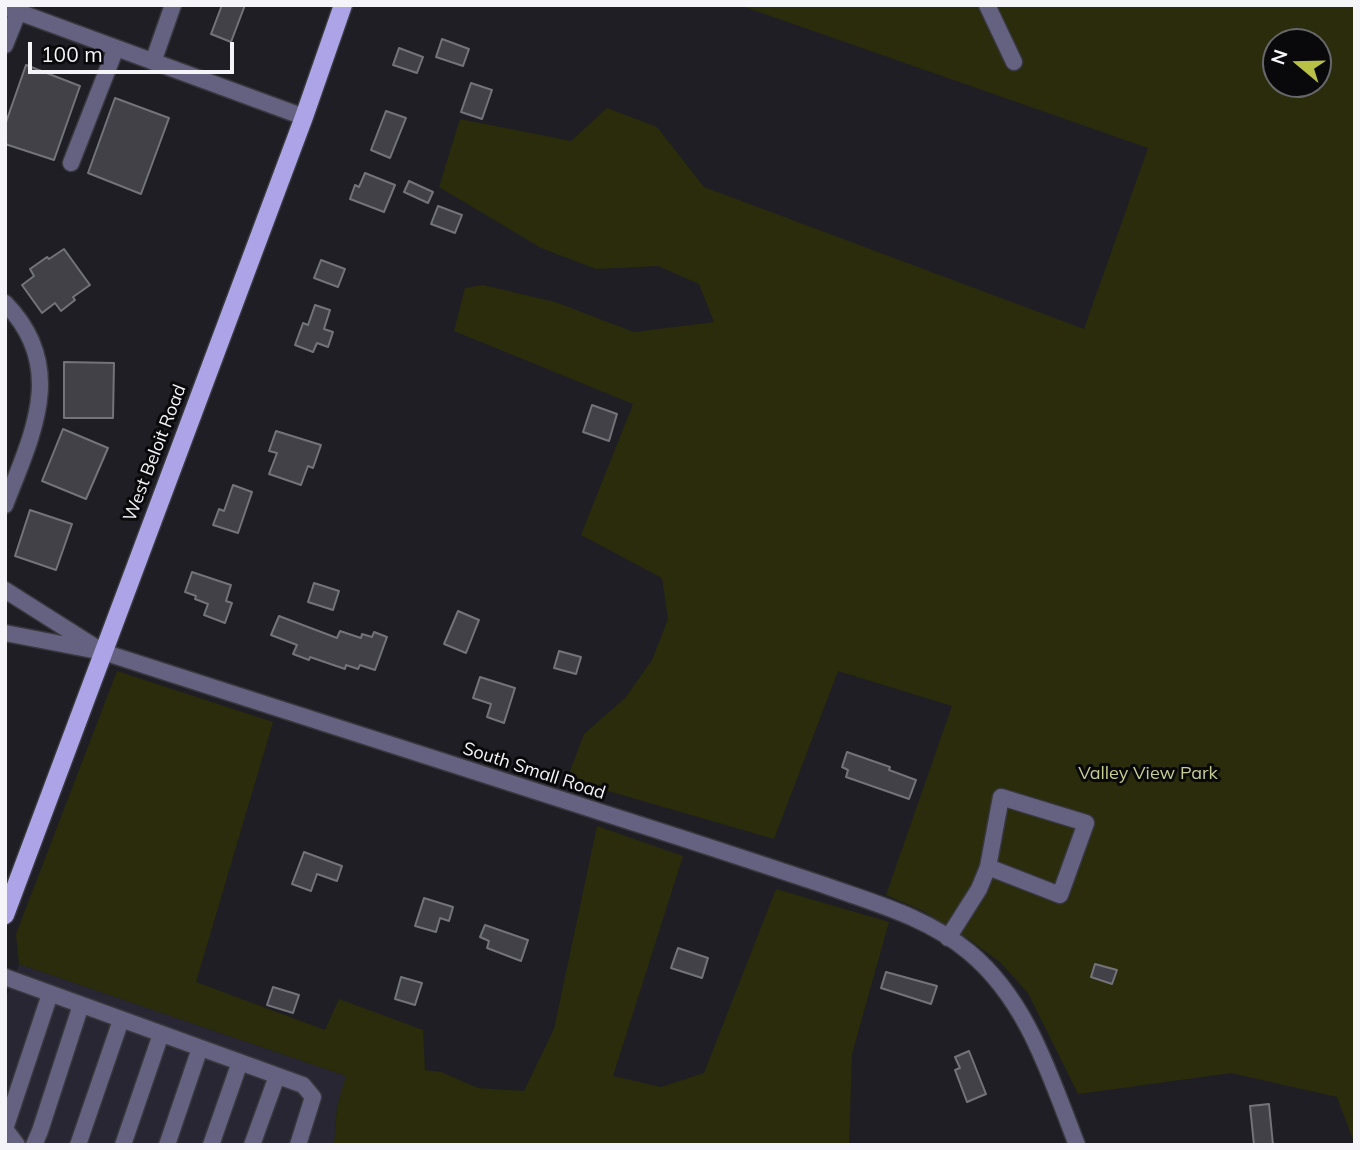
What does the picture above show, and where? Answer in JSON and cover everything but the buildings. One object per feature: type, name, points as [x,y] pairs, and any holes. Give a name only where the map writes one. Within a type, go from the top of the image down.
[{"type":"main road","name":"West Beloit Road","points":[[5,915],[304,117],[343,5]]},
{"type":"street","points":[[153,62],[173,5]]},
{"type":"street","points":[[987,5],[1014,62]]},
{"type":"street","points":[[5,46],[15,8],[304,117]]},
{"type":"street","points":[[71,163],[116,48]]},
{"type":"street","points":[[5,303],[20,317],[35,351],[40,376],[40,403],[34,428],[5,505]]},
{"type":"street","points":[[5,590],[103,652]]},
{"type":"street","points":[[5,633],[103,652]]},
{"type":"street","name":"South Small Road","points":[[103,652],[742,858],[896,910],[928,925],[967,950],[997,979],[1016,1004],[1031,1032],[1077,1145]]},
{"type":"street","points":[[948,938],[979,889],[988,867],[1001,797],[1086,823],[1060,895],[988,867]]},
{"type":"street","points":[[5,977],[303,1085],[313,1097],[298,1145]]},
{"type":"street","points":[[17,1145],[5,1129],[50,995]]},
{"type":"street","points":[[34,1145],[81,1005]]},
{"type":"street","points":[[78,1145],[121,1020]]},
{"type":"street","points":[[123,1145],[161,1034]]},
{"type":"street","points":[[167,1145],[200,1048]]},
{"type":"street","points":[[211,1145],[240,1062]]},
{"type":"street","points":[[252,1145],[277,1076]]},
{"type":"shaded area","points":[[19,964],[347,1076],[337,1106],[334,1145],[5,1145],[5,1000]]},
{"type":"green space","name":"Valley View Park","points":[[739,5],[1355,5],[1355,1145],[1337,1097],[1231,1073],[1078,1094],[1028,993],[1001,963],[923,911],[886,895],[952,706],[838,671],[774,839],[567,779],[584,734],[625,698],[652,660],[668,619],[662,578],[581,535],[633,404],[454,331],[465,288],[483,285],[555,302],[634,332],[714,322],[699,284],[658,266],[596,269],[541,248],[439,187],[460,119],[571,141],[607,108],[657,127],[704,187],[1084,329],[1148,148]]},
{"type":"green space","points":[[117,671],[273,722],[196,982],[325,1030],[339,999],[423,1030],[425,1070],[441,1072],[478,1088],[524,1091],[554,1029],[597,826],[683,856],[613,1076],[661,1087],[704,1073],[776,889],[889,922],[852,1054],[849,1145],[334,1145],[337,1106],[346,1076],[19,964],[16,934]]}]
